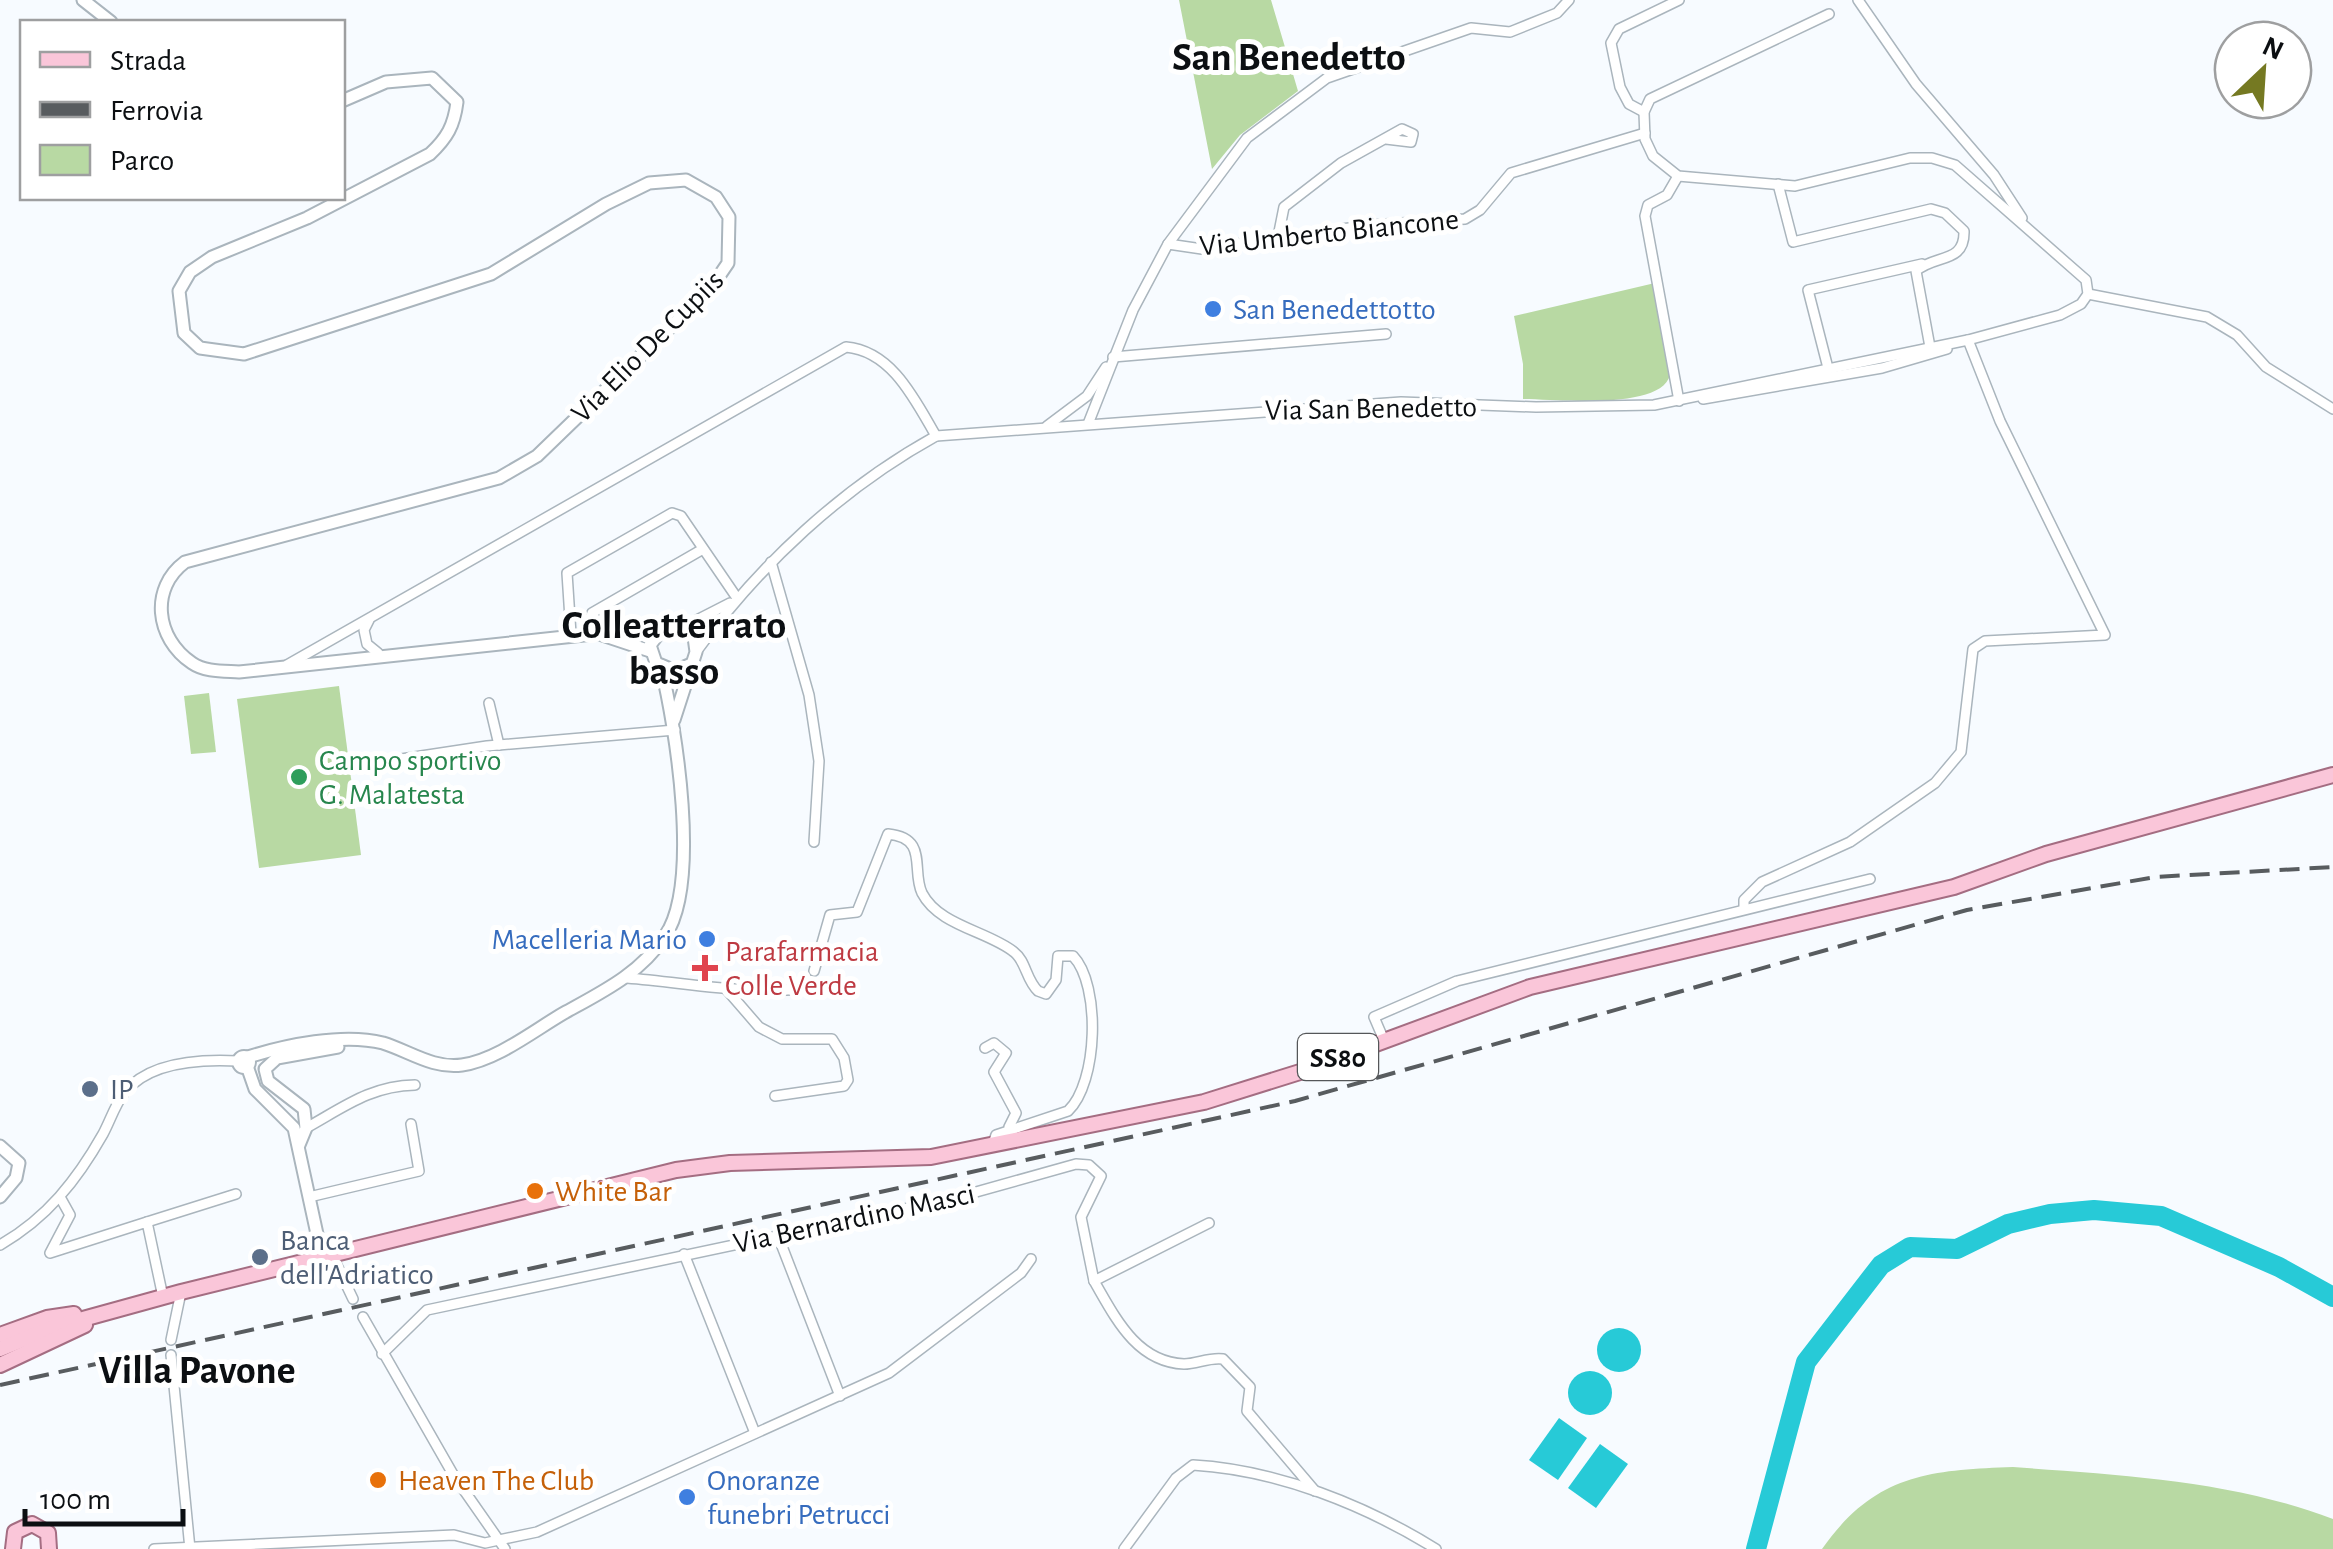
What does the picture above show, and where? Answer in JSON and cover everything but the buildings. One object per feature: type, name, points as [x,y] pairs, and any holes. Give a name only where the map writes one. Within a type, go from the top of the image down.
[{"type":"main road","name":"SS80","points":[[0,1349],[54,1327],[181,1292],[691,1168],[894,1161],[992,1146],[1218,1098],[1530,987],[1954,887],[2060,850],[2333,774]]},
{"type":"main road","name":"SS80","points":[[0,1335],[47,1318],[110,1313]]},
{"type":"main road","name":"SS80","points":[[0,1365],[110,1313]]},
{"type":"main road","points":[[13,1549],[15,1532],[24,1525],[39,1525],[49,1536],[51,1549]]},
{"type":"main road","points":[[0,1526],[15,1532]]},
{"type":"street","points":[[83,0],[108,20]]},
{"type":"street","points":[[1044,428],[1087,396],[1113,356],[1168,244],[1247,138],[1327,78],[1472,28],[1510,32],[1556,13],[1569,0]]},
{"type":"street","points":[[1644,112],[1629,104],[1620,87],[1611,44],[1619,29],[1679,0]]},
{"type":"street","points":[[1858,0],[1916,84],[1994,175],[2026,224]]},
{"type":"street","points":[[1830,14],[1650,99],[1644,112],[1645,133],[1653,156],[1678,176],[1796,186],[1910,158],[1932,158],[1955,166],[2086,280],[2088,294],[2207,317],[2237,336],[2266,368],[2333,408]]},
{"type":"street","name":"Via Elio De Cupiis","points":[[345,100],[386,82],[414,77],[432,78],[457,102],[446,138],[430,154],[345,198]]},
{"type":"street","name":"Via Umberto Biancone","points":[[1168,244],[1202,250],[1278,237],[1474,216],[1511,172],[1645,133]]},
{"type":"street","points":[[1278,237],[1284,207],[1341,163],[1386,139]]},
{"type":"street","points":[[1678,176],[1667,195],[1648,205],[1645,216],[1679,402],[1744,395],[1882,368],[1968,340],[2000,422],[2106,630],[2104,636],[1985,641],[1972,649],[1961,752],[1935,782],[1850,842],[1762,882],[1744,900],[1744,908]]},
{"type":"street","name":"Via Elio De Cupiis","points":[[341,200],[212,256],[190,272],[179,291],[178,315],[184,334],[200,348],[244,354],[491,274],[606,204],[650,183],[686,180],[716,197],[728,217],[732,239],[728,264],[712,288],[537,456],[499,478],[185,562],[167,575],[160,596],[167,632],[193,664],[212,671],[238,672],[378,653],[664,626]]},
{"type":"street","points":[[1778,184],[1793,242],[1931,209],[1945,213],[1964,231],[1964,246],[1956,255],[1808,290],[1828,368]]},
{"type":"street","points":[[1924,264],[1916,271],[1915,282],[1930,348]]},
{"type":"street","name":"Via San Benedetto","points":[[735,600],[771,562],[880,467],[936,436],[1401,402],[1613,408],[1679,402],[1968,340],[2060,315],[2081,304],[2088,294]]},
{"type":"street","points":[[1113,356],[1386,334]]},
{"type":"street","points":[[287,665],[846,347],[864,348],[882,359],[913,396],[936,436]]},
{"type":"street","points":[[1088,424],[1101,400],[1113,356]]},
{"type":"street","points":[[1087,396],[1084,417],[1088,424]]},
{"type":"street","points":[[1101,400],[1102,412],[1119,421]]},
{"type":"street","points":[[582,633],[570,570],[672,513],[681,516],[735,600]]},
{"type":"street","points":[[582,633],[592,613],[703,548]]},
{"type":"street","points":[[771,562],[809,694],[820,761],[814,842]]},
{"type":"street","points":[[650,651],[655,634],[664,626],[683,627],[735,600]]},
{"type":"street","points":[[674,725],[689,666],[735,600]]},
{"type":"street","points":[[370,617],[364,630],[367,644],[378,653]]},
{"type":"street","points":[[683,627],[694,637],[696,652]]},
{"type":"street","points":[[0,1245],[25,1231],[60,1198],[83,1168],[125,1092],[143,1078],[190,1061],[244,1061],[356,1040],[392,1046],[430,1063],[462,1065],[492,1054],[627,978],[668,932],[679,903],[682,812],[674,725],[660,668],[650,651],[582,633]]},
{"type":"street","points":[[660,668],[675,672],[689,666]]},
{"type":"street","points":[[489,702],[499,745]]},
{"type":"street","points":[[375,763],[674,725]]},
{"type":"street","points":[[814,971],[830,915],[857,912],[888,834],[903,835],[912,844],[922,876],[922,892],[929,902],[967,930],[1012,949],[1038,991],[1046,994],[1053,988],[1058,956],[1072,956],[1082,968],[1091,1021],[1092,1059],[1086,1086],[1068,1112],[1008,1129],[996,1135],[992,1146]]},
{"type":"street","points":[[1383,1038],[1374,1017],[1456,980],[1870,879]]},
{"type":"street","points":[[627,978],[727,990],[783,992],[816,987]]},
{"type":"street","points":[[727,990],[758,1027],[782,1039],[832,1039],[844,1058],[848,1080],[844,1086],[774,1096]]},
{"type":"street","points":[[298,1150],[306,1128],[304,1109],[268,1082],[265,1069],[277,1058],[324,1052],[356,1040]]},
{"type":"street","points":[[985,1048],[994,1043],[1006,1053],[994,1072],[1016,1112],[1008,1129]]},
{"type":"street","points":[[244,1061],[255,1089],[294,1128],[327,1256],[353,1299]]},
{"type":"street","points":[[306,1128],[351,1098],[394,1085],[416,1084]]},
{"type":"street","points":[[411,1124],[419,1172]]},
{"type":"street","points":[[0,1146],[19,1163],[16,1178],[0,1197]]},
{"type":"street","name":"Via Bernardino Masci","points":[[382,1354],[427,1310],[951,1199],[1076,1164],[1089,1165],[1101,1176],[1082,1217],[1094,1281]]},
{"type":"street","points":[[309,1197],[434,1168]]},
{"type":"street","points":[[60,1198],[70,1215],[50,1253],[236,1194]]},
{"type":"street","points":[[147,1222],[163,1297]]},
{"type":"street","points":[[1209,1223],[1094,1281],[1119,1324],[1149,1353],[1179,1364],[1223,1358],[1250,1387],[1248,1411],[1316,1493]]},
{"type":"street","points":[[778,1236],[840,1396]]},
{"type":"street","points":[[684,1254],[755,1433]]},
{"type":"street","points":[[154,1549],[454,1535],[485,1543],[537,1532],[890,1373],[1021,1272],[1030,1259]]},
{"type":"street","points":[[171,1340],[181,1292]]},
{"type":"street","points":[[362,1316],[454,1476],[505,1549]]},
{"type":"street","points":[[171,1355],[190,1548]]},
{"type":"street","points":[[1124,1549],[1176,1478],[1193,1464],[1232,1467],[1348,1502],[1436,1549]]},
{"type":"green space","points":[[1179,0],[1271,0],[1298,91],[1240,135],[1212,169]]},
{"type":"green space","points":[[1655,283],[1671,367],[1662,386],[1627,398],[1523,399],[1523,364],[1514,316]]},
{"type":"green space","name":"Campo sportivo G. Malatesta","points":[[339,686],[361,855],[259,868],[237,699]]},
{"type":"green space","points":[[209,693],[216,752],[191,754],[184,696]]},
{"type":"green space","points":[[2013,1467],[2175,1481],[2255,1496],[2333,1519],[2333,1549],[1822,1549],[1862,1505],[1905,1481],[1955,1471]]},
{"type":"water","points":[[1619,1328],[1635,1334],[1641,1350],[1635,1366],[1619,1372],[1603,1366],[1597,1350],[1603,1334]]},
{"type":"water","points":[[1590,1371],[1606,1377],[1612,1393],[1606,1409],[1590,1415],[1574,1409],[1568,1393],[1574,1377]]},
{"type":"water","points":[[1559,1418],[1587,1438],[1558,1480],[1529,1460]]},
{"type":"water","points":[[1600,1444],[1628,1464],[1596,1508],[1568,1488]]},
{"type":"waterway","points":[[1756,1549],[1806,1362],[1881,1265],[1910,1247],[1957,1249],[2008,1224],[2050,1214],[2094,1210],[2161,1216],[2279,1267],[2333,1297]]},
{"type":"railway","points":[[0,1385],[1295,1101],[1967,910],[2155,877],[2333,867]]},
{"type":"place","name":"San Benedettotto","points":[[1213,309]]},
{"type":"place","name":"Campo sportivo G. Malatesta","points":[[299,777]]},
{"type":"place","name":"Macelleria Mario","points":[[707,939]]},
{"type":"place","name":"Parafarmacia Colle Verde","points":[[705,968]]},
{"type":"place","name":"IP","points":[[90,1089]]},
{"type":"place","name":"White Bar","points":[[535,1191]]},
{"type":"place","name":"Banca dell'Adriatico","points":[[260,1257]]},
{"type":"place","name":"Heaven The Club","points":[[378,1480]]},
{"type":"place","name":"Onoranze funebri Petrucci","points":[[687,1497]]},
{"type":"district","name":"San Benedetto","points":[[1289,56]]},
{"type":"district","name":"Colleatterrato basso","points":[[674,647]]},
{"type":"district","name":"Villa Pavone","points":[[197,1369]]}]
